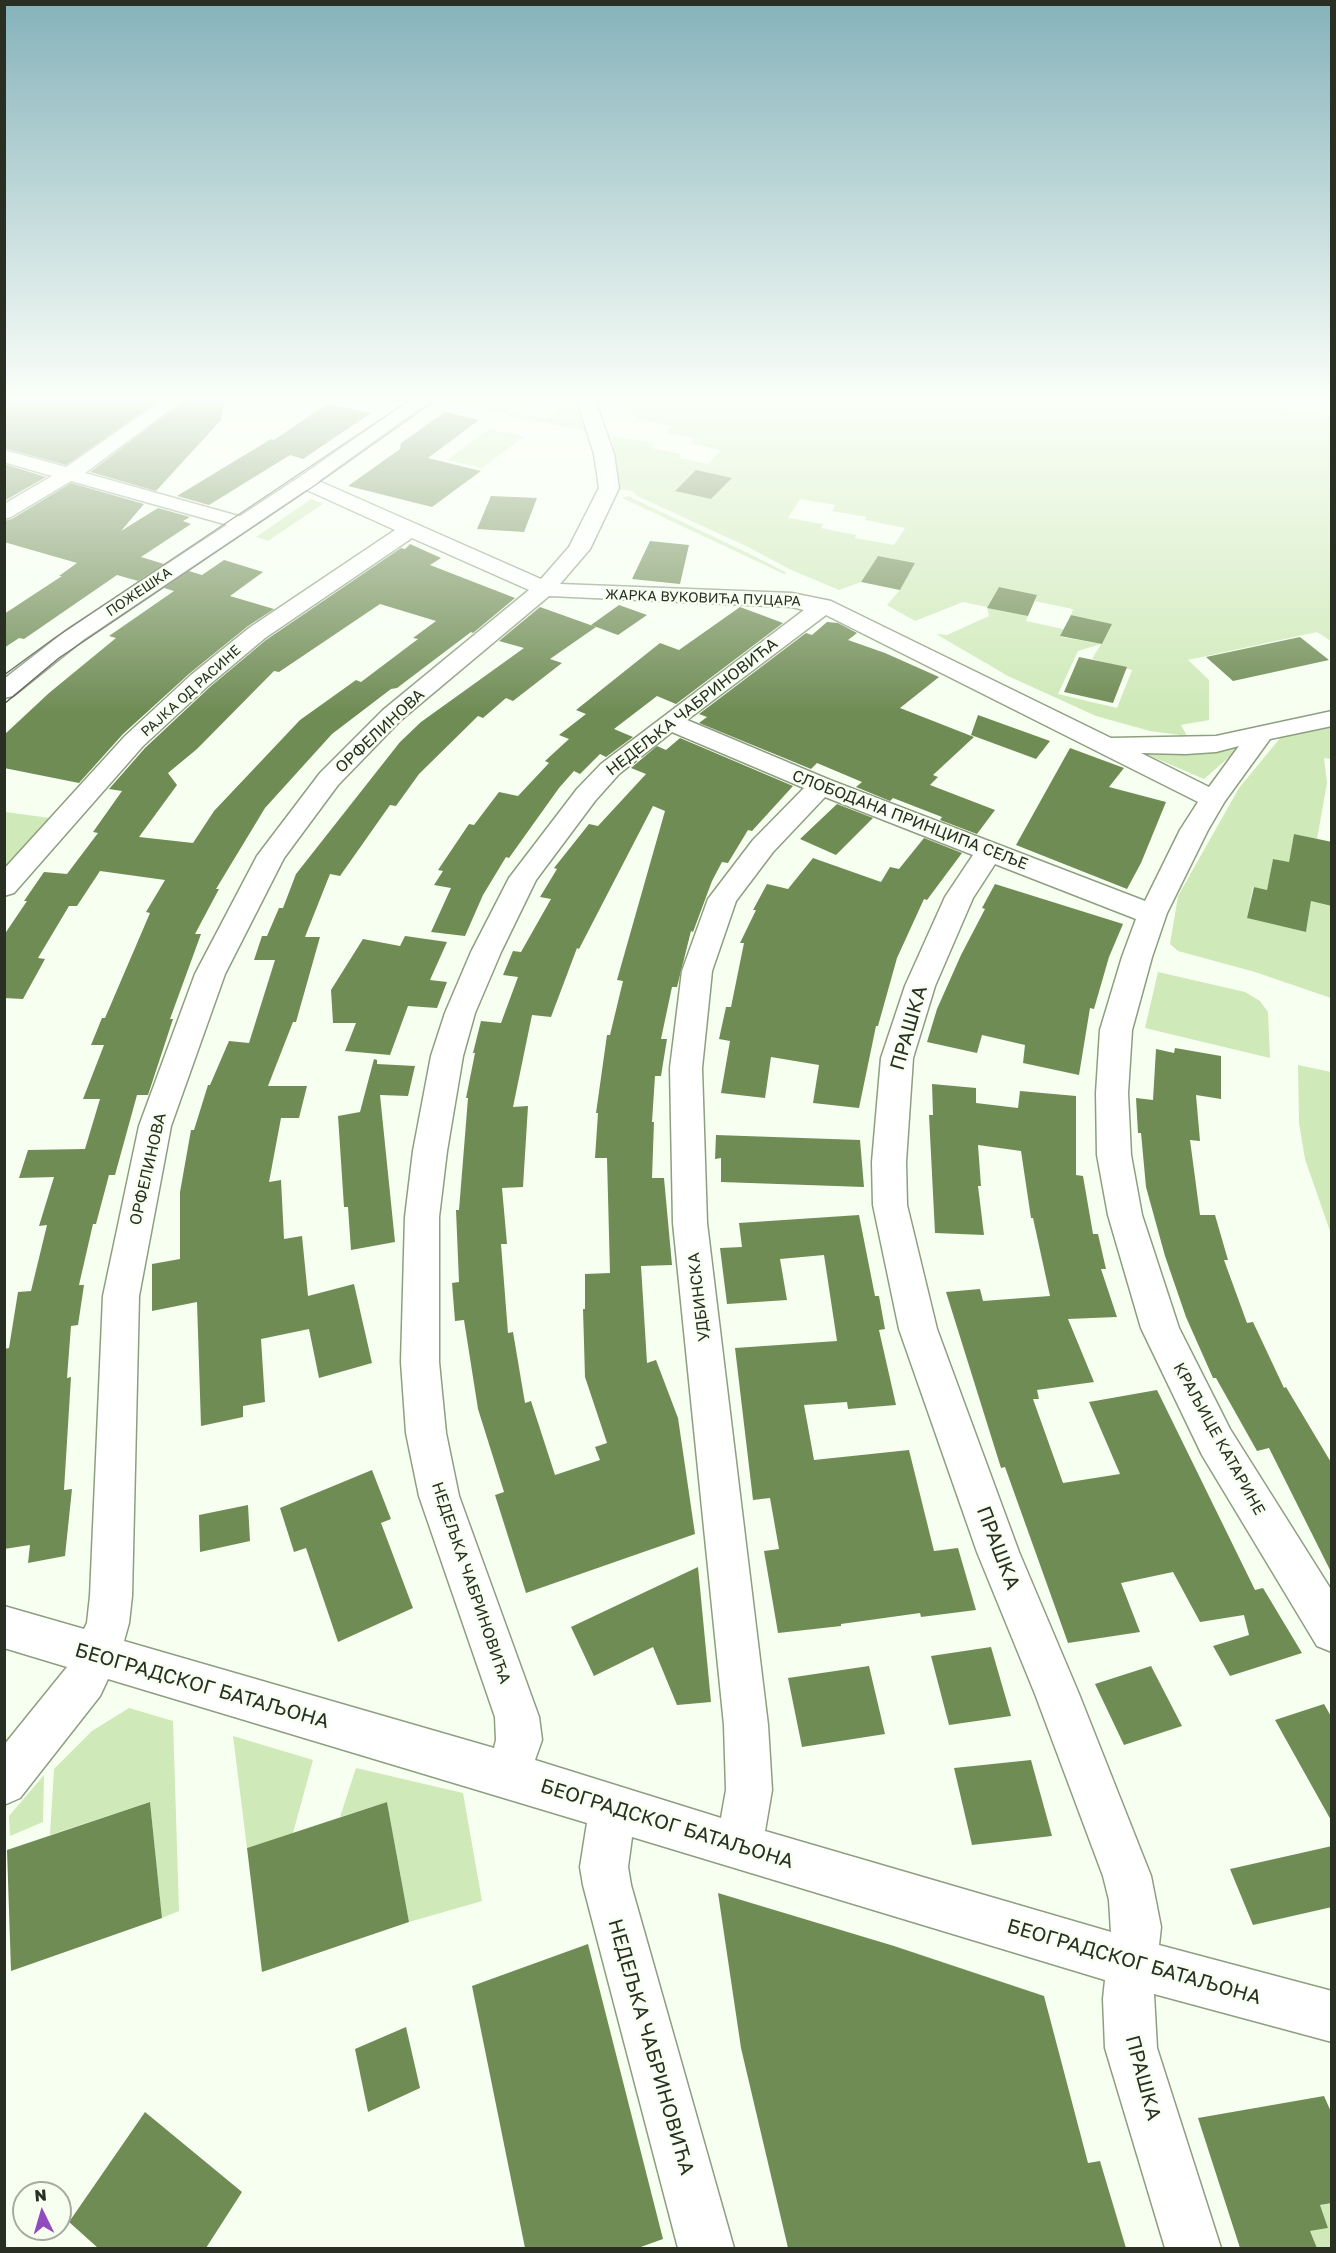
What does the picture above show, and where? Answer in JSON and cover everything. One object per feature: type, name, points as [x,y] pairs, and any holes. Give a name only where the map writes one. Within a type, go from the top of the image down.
[{"type":"street","points":[[4,513],[22,502]]},
{"type":"street","points":[[169,502],[242,523]]},
{"type":"street","name":"ПОЖЕШКА","points":[[4,691],[75,635],[274,502]]},
{"type":"street","name":"ЖАРКА ВУКОВИЋА ПУЦАРА","points":[[349,502],[544,589],[590,593],[770,598],[822,606],[853,617],[1213,799]]},
{"type":"street","points":[[544,589],[579,549],[602,502]]},
{"type":"street","name":"РАЈКА ОД РАСИНЕ","points":[[4,887],[134,741],[200,680],[257,633],[410,530]]},
{"type":"street","name":"ОРФЕЛИНОВА","points":[[4,1782],[84,1680],[97,1655],[108,1623],[111,1596],[121,1296],[155,1126],[210,974],[271,856],[329,779],[392,715],[544,589]]},
{"type":"street","name":"НЕДЕЉКА ЧАБРИНОВИЋА","points":[[508,1775],[519,1740],[517,1717],[439,1496],[426,1433],[420,1362],[419,1300],[422,1217],[430,1151],[447,1056],[460,1013],[486,952],[523,878],[567,818],[610,769],[822,606]]},
{"type":"street","points":[[1101,744],[1216,744],[1332,718]]},
{"type":"street","name":"СЛОБОДАНА ПРИНЦИПА СЕЉЕ","points":[[669,722],[821,786],[1153,915]]},
{"type":"street","name":"КРАЉИЦЕ КАТАРИНЕ","points":[[1262,734],[1213,799],[1194,830],[1153,915],[1137,957],[1116,1030],[1112,1125],[1125,1215],[1160,1328],[1216,1442],[1332,1631]]},
{"type":"street","name":"УДБИНСКА","points":[[739,1847],[749,1790],[746,1725],[690,1223],[686,1068],[697,971],[722,899],[763,846],[821,786]]},
{"type":"street","name":"ПРАШКА","points":[[990,851],[959,897],[920,987],[897,1058],[889,1162],[890,1205],[918,1329],[998,1552],[1057,1694],[1127,1876],[1136,1927],[1128,1999],[1131,2048],[1193,2248]]},
{"type":"street","name":"БЕОГРАДСКОГ БАТАЉОНА","points":[[4,1627],[508,1775],[739,1847],[1133,1963],[1332,2017]]},
{"type":"street","name":"НЕДЕЉКА ЧАБРИНОВИЋА","points":[[613,1808],[604,1867],[607,1886],[706,2248]]},
{"type":"green space","points":[[306,502],[323,504],[268,541],[256,537]]},
{"type":"green space","points":[[631,502],[641,502],[787,573],[784,574]]},
{"type":"green space","points":[[650,502],[798,502],[788,518],[823,524],[821,528],[856,535],[855,538],[894,545],[905,528],[865,520],[867,517],[832,511],[835,505],[818,502],[1331,502],[1331,641],[1317,632],[1188,660],[1209,680],[1209,720],[1181,725],[1187,736],[1150,731],[1096,716],[1008,676],[936,634],[947,635],[989,616],[987,607],[963,602],[915,621],[887,605],[900,590],[915,563],[878,556],[861,582],[839,590],[789,569],[748,547]],"holes":[[[999,587],[1037,595],[1034,601],[1073,609],[1071,615],[1112,624],[1102,644],[1061,637],[1063,629],[1026,621],[1028,616],[988,608]],[[1101,644],[1092,659],[1132,670],[1117,708],[1058,694],[1078,651]]]},
{"type":"green space","points":[[1331,725],[1331,759],[1324,758],[1327,783],[1317,839],[1294,834],[1289,862],[1273,859],[1267,890],[1253,887],[1247,918],[1306,932],[1311,901],[1331,902],[1331,998],[1255,972],[1178,951],[1170,944],[1178,896],[1239,788],[1281,737]]},
{"type":"green space","points":[[1242,746],[1204,779],[1141,752],[1192,755]]},
{"type":"green space","points":[[5,812],[50,818],[5,878]]},
{"type":"green space","points":[[1158,972],[1245,992],[1260,1001],[1268,1012],[1270,1058],[1145,1028]]},
{"type":"green space","points":[[1298,1065],[1331,1072],[1331,1234],[1305,1159],[1299,1123]]},
{"type":"green space","points":[[129,1708],[173,1721],[179,1911],[162,1918],[150,1802],[50,1835],[54,1769],[92,1731]]},
{"type":"green space","points":[[233,1736],[313,1760],[293,1833],[247,1848]]},
{"type":"green space","points":[[356,1768],[463,1793],[482,1901],[409,1922],[387,1802],[340,1817]]},
{"type":"green space","points":[[44,1775],[43,1822],[10,1836],[9,1816]]},
{"type":"green space","points":[[1331,2203],[1331,2248],[1317,2248],[1310,2231],[1328,2228],[1320,2205]]},
{"type":"building","points":[[40,502],[138,502],[144,504],[121,531],[158,508],[190,517],[183,521],[191,524],[141,557],[164,564],[138,581],[117,575],[24,639],[19,638],[4,648],[4,614],[62,576],[59,576],[77,563],[4,542],[4,521],[12,519]]},
{"type":"building","points":[[413,502],[439,502],[432,507]]},
{"type":"building","points":[[488,502],[535,502],[524,532],[477,529]]},
{"type":"building","points":[[650,541],[689,545],[680,584],[632,579]]},
{"type":"building","points":[[410,544],[441,558],[430,565],[515,598],[473,633],[471,632],[397,688],[391,689],[332,734],[265,808],[216,889],[219,889],[195,934],[201,934],[170,1019],[173,1019],[148,1095],[137,1095],[115,1175],[109,1175],[96,1224],[93,1224],[79,1285],[84,1285],[78,1325],[71,1326],[67,1378],[71,1377],[64,1490],[72,1489],[65,1556],[28,1563],[30,1545],[4,1549],[4,1349],[9,1348],[18,1292],[31,1291],[47,1225],[39,1226],[54,1177],[19,1178],[28,1150],[85,1149],[100,1099],[83,1099],[104,1045],[91,1045],[150,913],[146,912],[165,880],[100,871],[77,906],[69,906],[38,958],[45,959],[23,999],[4,998],[4,935],[44,872],[67,874],[98,833],[93,832],[122,791],[109,789],[145,748],[210,687],[266,640],[401,548],[405,549]],"holes":[[[380,604],[436,621],[413,638],[418,639],[361,682],[356,680],[300,720],[214,811],[193,843],[139,837],[177,785],[168,773],[197,749],[274,671],[279,672]]]},
{"type":"building","points":[[878,556],[915,563],[900,590],[861,582]]},
{"type":"building","points":[[224,560],[263,572],[230,596],[274,609],[248,626],[190,673],[123,734],[79,783],[4,768],[4,735],[49,693],[116,638],[109,636],[174,591],[164,588],[189,571],[202,575]]},
{"type":"building","points":[[999,587],[1037,595],[1028,616],[987,608]]},
{"type":"building","points":[[619,605],[647,615],[618,635],[591,625]]},
{"type":"building","points":[[540,607],[596,627],[550,659],[562,663],[513,701],[506,698],[483,718],[478,716],[419,774],[396,806],[390,805],[340,876],[330,874],[305,937],[320,937],[296,1022],[293,1022],[268,1086],[307,1086],[299,1118],[281,1118],[269,1182],[281,1180],[284,1239],[302,1236],[308,1296],[354,1284],[372,1363],[319,1378],[309,1329],[261,1339],[265,1402],[243,1406],[243,1417],[201,1426],[197,1302],[152,1311],[152,1264],[180,1259],[180,1192],[191,1130],[194,1130],[208,1085],[210,1085],[229,1041],[249,1043],[275,960],[254,960],[262,936],[267,936],[279,908],[283,908],[296,874],[400,742],[421,722],[524,648],[499,641]]},
{"type":"building","points":[[740,607],[783,623],[676,704],[657,696],[614,729],[633,737],[606,757],[600,754],[580,774],[574,771],[559,788],[509,858],[506,857],[483,895],[465,936],[431,932],[451,888],[434,885],[443,871],[438,870],[469,824],[474,825],[499,792],[518,796],[549,763],[545,761],[569,739],[559,735],[586,714],[576,710],[660,643],[679,650]]},
{"type":"building","points":[[1071,615],[1112,624],[1102,644],[1060,636]]},
{"type":"building","points":[[827,622],[838,623],[857,633],[848,640],[885,653],[939,677],[900,708],[974,737],[933,775],[938,777],[930,785],[995,810],[977,834],[940,820],[942,817],[893,798],[890,801],[856,787],[862,782],[817,763],[811,769],[699,723],[707,717],[699,714],[806,633],[812,635]]},
{"type":"building","points":[[1300,637],[1329,660],[1233,681],[1206,657]]},
{"type":"building","points":[[1079,657],[1127,667],[1113,703],[1064,692]]},
{"type":"building","points":[[978,715],[1050,741],[1036,759],[971,735]]},
{"type":"building","points":[[680,738],[793,786],[752,831],[748,830],[728,863],[722,862],[712,881],[693,932],[691,931],[677,987],[672,987],[661,1039],[667,1039],[661,1076],[655,1076],[652,1178],[664,1178],[672,1265],[641,1266],[647,1363],[656,1360],[678,1418],[695,1534],[526,1593],[495,1495],[504,1492],[478,1409],[464,1320],[455,1321],[452,1283],[459,1282],[456,1210],[459,1210],[468,1098],[466,1098],[475,1053],[473,1053],[481,1021],[501,1023],[518,977],[503,975],[513,951],[521,952],[551,899],[540,897],[557,869],[554,868],[589,824],[598,826],[646,774],[631,768],[657,746],[666,750]],"holes":[[[653,806],[665,811],[617,980],[623,981],[610,1035],[607,1035],[596,1113],[598,1113],[595,1158],[607,1158],[610,1273],[585,1274],[585,1309],[583,1309],[585,1377],[607,1443],[595,1447],[600,1460],[555,1475],[531,1401],[525,1403],[513,1332],[508,1333],[501,1244],[507,1244],[502,1188],[523,1187],[528,1106],[513,1107],[532,1015],[551,1017],[577,948],[579,949]]]},
{"type":"building","points":[[1070,748],[1124,768],[1109,787],[1166,802],[1141,863],[1127,889],[1016,845]]},
{"type":"building","points":[[837,804],[873,818],[836,855],[800,839]]},
{"type":"building","points":[[1294,834],[1332,842],[1332,906],[1311,901],[1306,932],[1247,918],[1254,887],[1267,890],[1273,859],[1289,862]]},
{"type":"building","points":[[924,838],[962,853],[927,900],[924,899],[897,958],[878,1026],[876,1026],[859,1108],[813,1103],[819,1065],[771,1057],[765,1098],[721,1093],[730,1041],[719,1039],[726,1007],[731,1007],[744,943],[740,943],[756,910],[753,910],[767,884],[788,889],[813,858],[881,882],[890,867],[899,869]]},
{"type":"building","points":[[995,884],[1123,924],[1109,957],[1094,1009],[1090,1008],[1079,1075],[1023,1063],[1025,1045],[982,1035],[977,1053],[927,1042],[937,1009]]},
{"type":"building","points":[[405,936],[447,942],[430,980],[447,982],[437,1008],[408,1006],[390,1055],[345,1051],[356,1023],[333,1023],[331,990],[363,939],[400,946]]},
{"type":"building","points":[[1175,1048],[1221,1056],[1221,1099],[1196,1095],[1200,1141],[1190,1140],[1200,1215],[1215,1215],[1228,1260],[1224,1260],[1247,1323],[1253,1322],[1284,1388],[1286,1387],[1332,1464],[1332,1574],[1269,1448],[1257,1451],[1216,1378],[1213,1378],[1186,1317],[1165,1256],[1146,1187],[1141,1133],[1138,1133],[1136,1098],[1153,1100],[1156,1049],[1174,1053]]},
{"type":"building","points":[[374,1059],[377,1060],[377,1064],[415,1066],[408,1096],[380,1095],[395,1242],[351,1250],[348,1207],[344,1207],[338,1116],[360,1112]]},
{"type":"building","points":[[932,1084],[976,1088],[976,1103],[1018,1108],[1020,1091],[1076,1096],[1076,1175],[1083,1176],[1093,1234],[1098,1234],[1106,1269],[1101,1269],[1117,1317],[1068,1319],[1094,1382],[1037,1390],[1039,1399],[1033,1399],[1063,1483],[1120,1474],[1089,1402],[1157,1390],[1255,1590],[1263,1588],[1302,1653],[1230,1676],[1213,1646],[1249,1635],[1244,1615],[1200,1622],[1173,1572],[1121,1583],[1140,1632],[1068,1643],[1005,1467],[1001,1468],[946,1292],[980,1289],[983,1301],[1050,1296],[1033,1218],[1031,1218],[1021,1151],[978,1145],[981,1186],[978,1186],[984,1235],[935,1233],[929,1115],[933,1115]]},
{"type":"building","points":[[716,1135],[860,1140],[864,1187],[721,1182],[721,1158],[715,1159]]},
{"type":"building","points":[[859,1215],[875,1296],[879,1296],[885,1329],[879,1330],[896,1405],[848,1409],[847,1402],[804,1405],[814,1460],[909,1450],[934,1551],[958,1548],[976,1610],[921,1617],[920,1613],[841,1624],[841,1626],[778,1633],[764,1551],[779,1549],[770,1498],[753,1500],[735,1348],[837,1341],[824,1255],[780,1259],[787,1300],[727,1304],[720,1248],[742,1247],[739,1223]]},
{"type":"building","points":[[372,1470],[391,1519],[381,1523],[413,1608],[338,1642],[306,1548],[294,1552],[280,1508]]},
{"type":"building","points":[[248,1505],[250,1541],[200,1552],[199,1515]]},
{"type":"building","points":[[698,1567],[711,1702],[677,1705],[653,1647],[594,1676],[571,1627]]},
{"type":"building","points":[[991,1647],[1011,1716],[949,1725],[931,1656]]},
{"type":"building","points":[[869,1666],[885,1734],[802,1747],[788,1678]]},
{"type":"building","points":[[1151,1666],[1182,1726],[1124,1745],[1095,1684]]},
{"type":"building","points":[[1324,1704],[1332,1718],[1332,1822],[1275,1720]]},
{"type":"building","points":[[1031,1760],[1052,1836],[972,1845],[954,1768]]},
{"type":"building","points":[[150,1802],[162,1918],[11,1971],[7,1850]]},
{"type":"building","points":[[387,1802],[409,1922],[262,1972],[247,1848]]},
{"type":"building","points":[[1332,1846],[1332,1907],[1253,1925],[1230,1869]]},
{"type":"building","points":[[718,1893],[894,1946],[1044,1996],[1088,2163],[1100,2161],[1126,2248],[788,2248],[741,2048]]},
{"type":"building","points":[[588,1944],[663,2239],[638,2248],[525,2248],[472,1986]]},
{"type":"building","points":[[406,2027],[420,2088],[368,2112],[355,2049]]},
{"type":"building","points":[[1324,2096],[1332,2114],[1332,2203],[1320,2205],[1328,2228],[1310,2231],[1317,2248],[1240,2248],[1198,2118]]},
{"type":"building","points":[[145,2112],[242,2192],[206,2248],[98,2248],[72,2225],[72,2218]]},
{"type":"tram line","points":[[4,675],[56,637],[257,502]]},
{"type":"tram line","points":[[4,704],[59,658],[290,502]]}]
